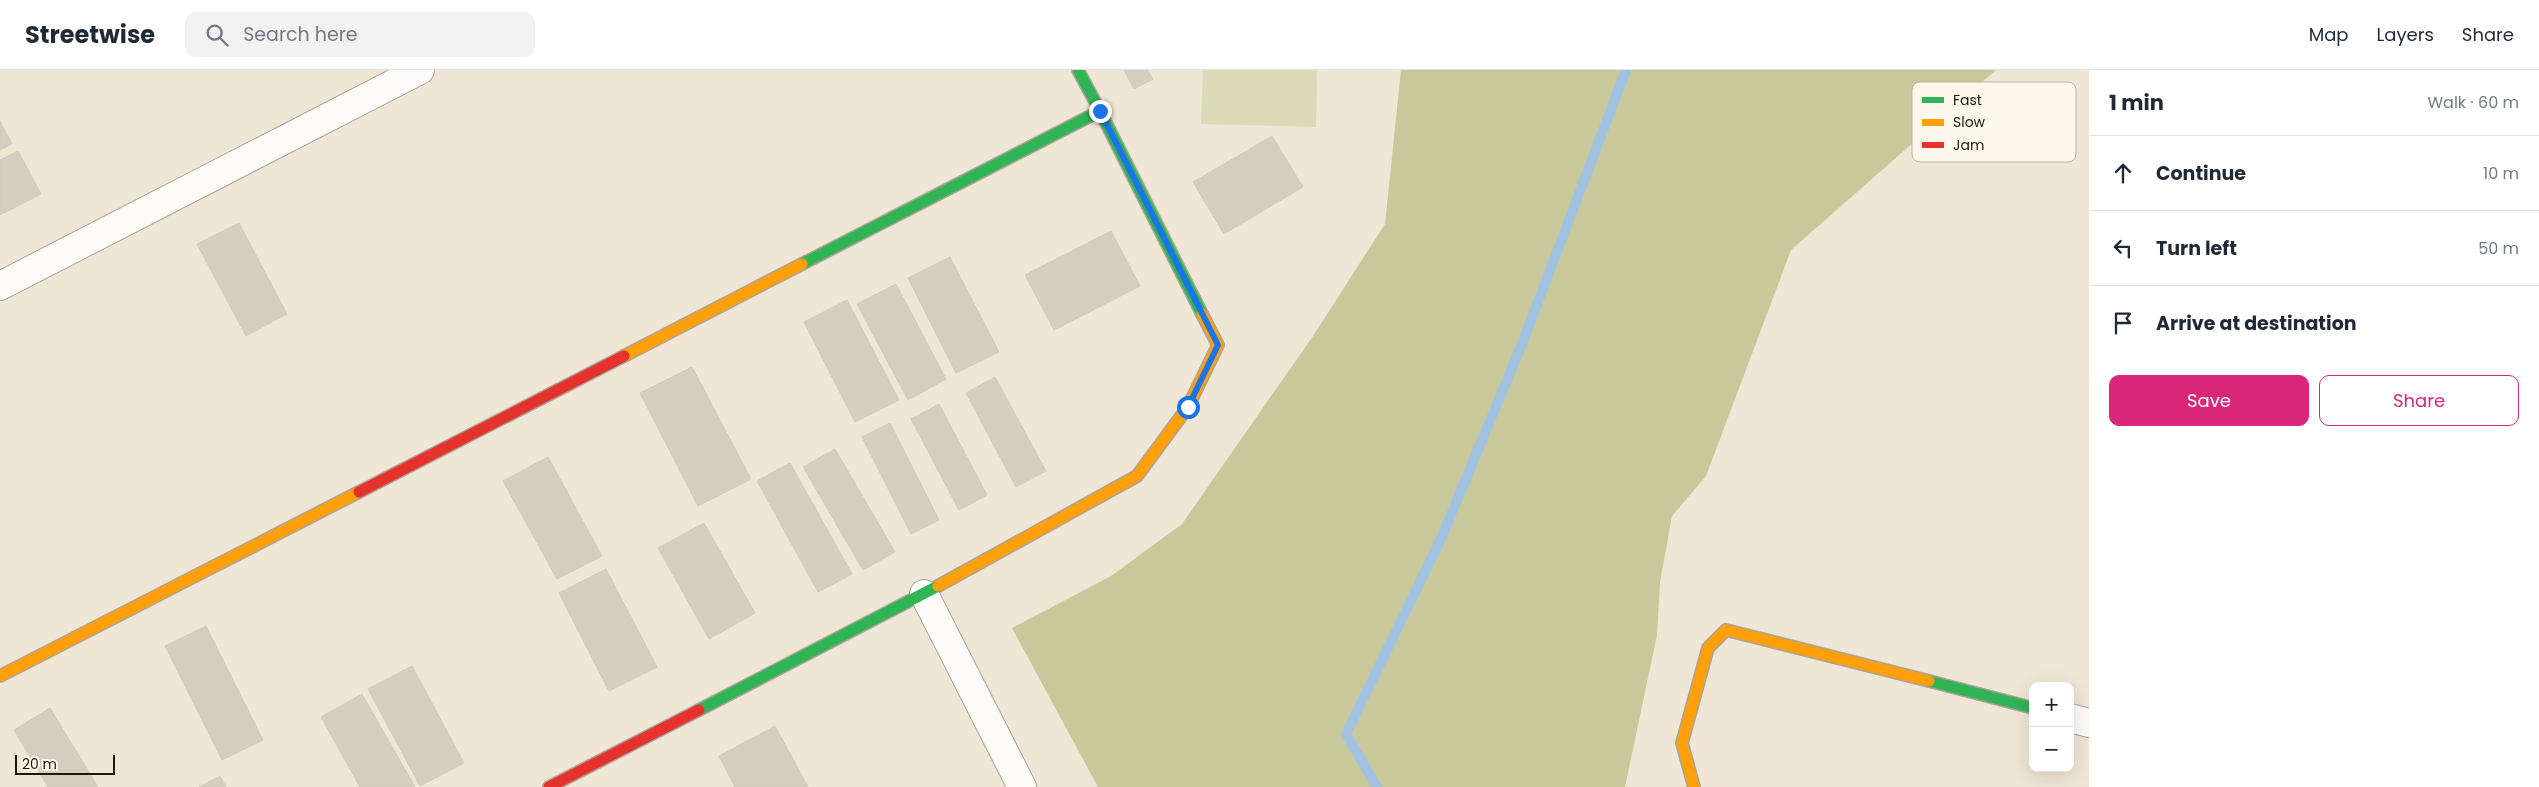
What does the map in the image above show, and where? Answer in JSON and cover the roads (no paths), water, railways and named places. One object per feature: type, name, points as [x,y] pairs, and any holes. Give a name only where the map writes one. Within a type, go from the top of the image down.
[{"type":"street","points":[[0,286],[420,70]]},
{"type":"street","points":[[549,787],[924,594],[1137,476],[1188,407],[1218,345],[1078,70]]},
{"type":"street","points":[[0,676],[1100,111]]},
{"type":"street","points":[[924,594],[1022,787]]},
{"type":"street","points":[[1694,787],[1690,780],[1682,743],[1708,648],[1726,630],[2029,707]]},
{"type":"street","points":[[2074,719],[2089,723]]},
{"type":"waterway","points":[[1377,787],[1346,734],[1440,541],[1522,344],[1626,70]]}]
